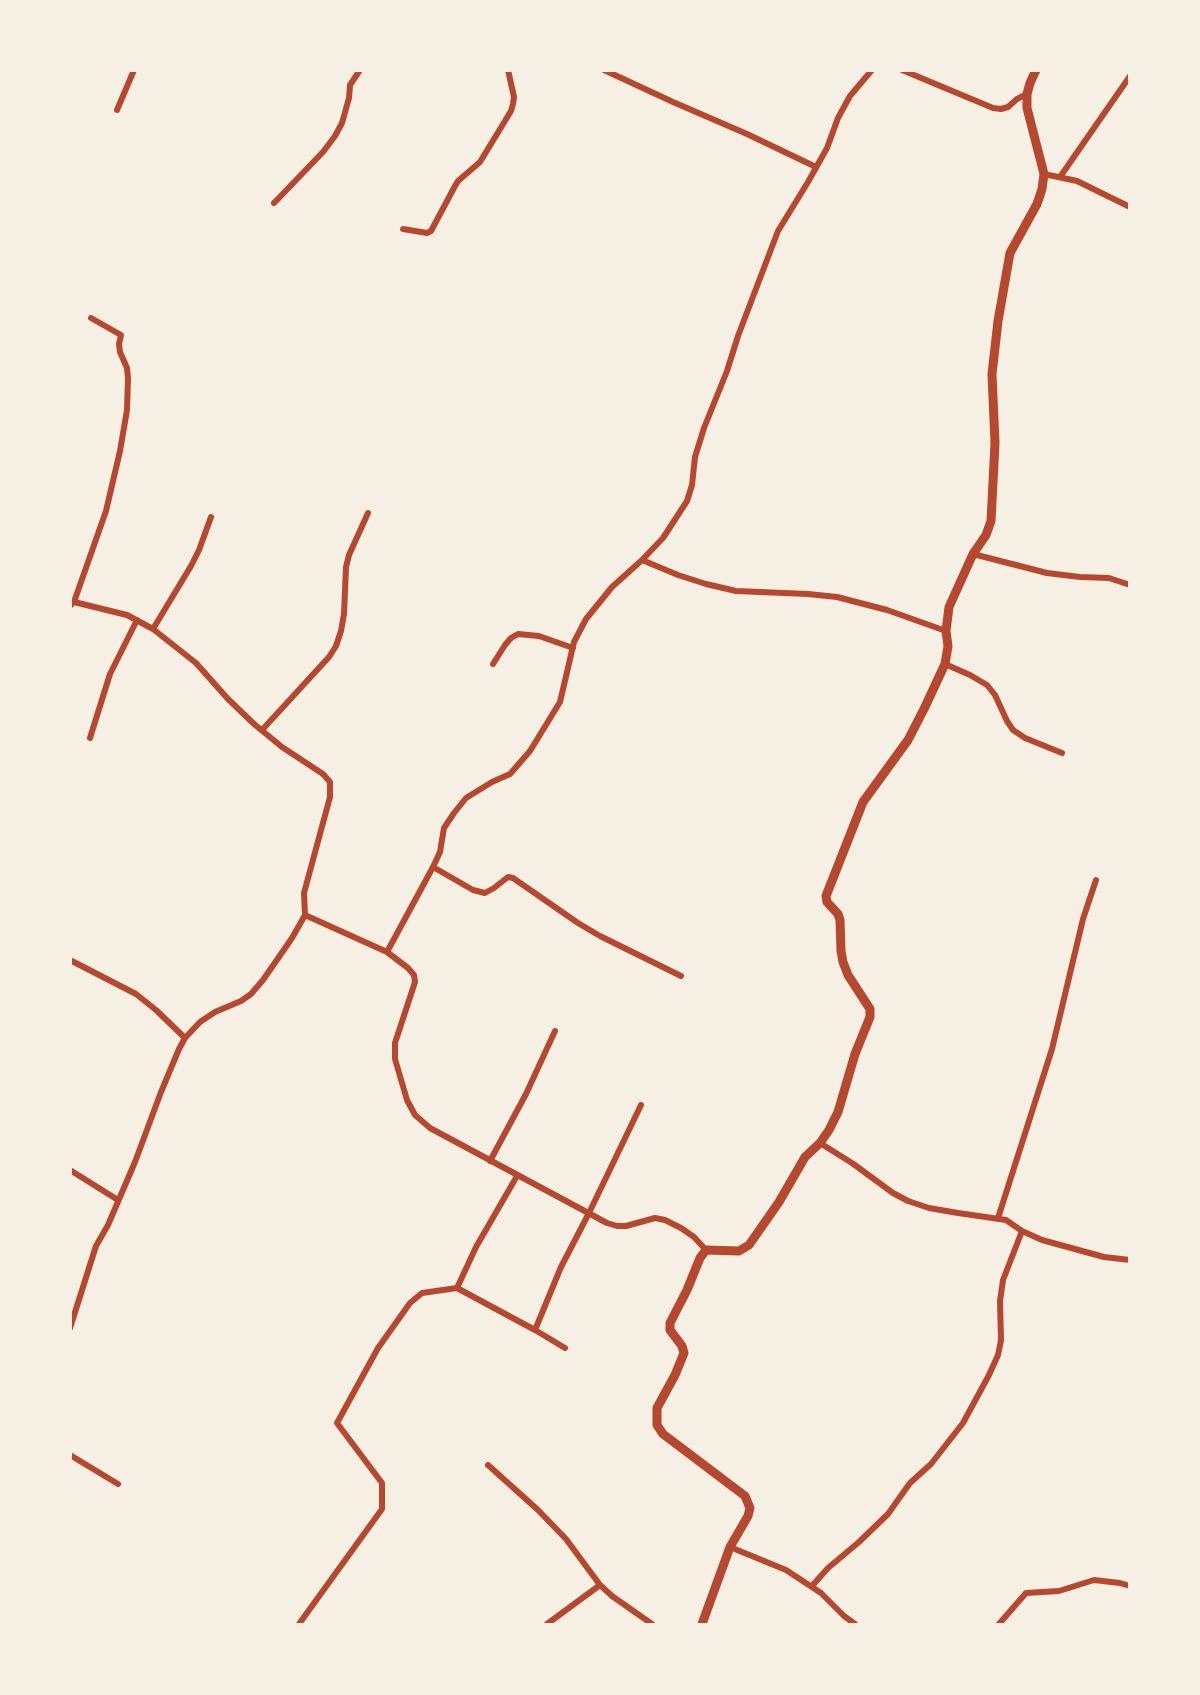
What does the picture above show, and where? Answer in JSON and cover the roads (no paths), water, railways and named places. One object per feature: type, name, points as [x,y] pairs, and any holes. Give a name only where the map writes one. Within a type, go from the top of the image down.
[{"type":"street","points":[[117,110],[134,70]]},
{"type":"street","points":[[274,203],[323,152],[334,136],[342,123],[350,85],[360,70]]},
{"type":"street","points":[[403,229],[427,233],[431,231],[454,186],[480,162],[512,111],[514,97],[508,70]]},
{"type":"street","points":[[604,70],[816,167]]},
{"type":"street","points":[[387,952],[440,852],[444,828],[466,798],[510,774],[520,765],[560,702],[573,648],[585,619],[598,602],[663,538],[687,501],[692,486],[695,457],[704,428],[778,231],[827,148],[838,118],[850,96],[872,70]]},
{"type":"street","points":[[902,70],[993,108],[1008,107],[1027,94]]},
{"type":"street","points":[[305,915],[387,952],[414,975],[415,982],[395,1043],[395,1059],[406,1100],[415,1114],[430,1128],[517,1176],[617,1226],[655,1218],[665,1220],[688,1232],[706,1250],[739,1251],[749,1245],[779,1202],[805,1157],[820,1143],[838,1112],[855,1054],[867,1025],[870,1009],[848,975],[843,962],[840,920],[838,914],[827,902],[829,888],[863,801],[908,740],[945,664],[949,607],[972,554],[986,535],[991,521],[995,443],[992,374],[994,347],[1010,253],[1037,204],[1044,174],[1027,108],[1027,94],[1036,70]]},
{"type":"street","points":[[1060,177],[1130,76]]},
{"type":"street","points":[[1044,174],[1077,181],[1130,207]]},
{"type":"street","points":[[70,1328],[96,1246],[108,1225],[135,1162],[161,1092],[185,1038],[200,1022],[215,1012],[251,994],[292,938],[305,915],[304,893],[330,797],[330,782],[323,774],[282,747],[228,699],[196,663],[153,629],[127,615],[72,604],[106,511],[127,410],[128,368],[120,352],[121,335],[90,318]]},
{"type":"street","points":[[262,729],[329,657],[336,646],[345,614],[346,567],[368,513]]},
{"type":"street","points":[[153,629],[191,566],[211,517]]},
{"type":"street","points":[[972,554],[1047,573],[1109,578],[1130,585]]},
{"type":"street","points":[[642,560],[706,584],[736,591],[837,597],[887,610],[946,631]]},
{"type":"street","points":[[90,738],[110,674],[137,620]]},
{"type":"street","points":[[493,664],[505,645],[518,634],[539,636],[573,648]]},
{"type":"street","points":[[945,664],[987,685],[995,695],[1013,730],[1024,738],[1062,753]]},
{"type":"street","points":[[433,867],[473,890],[485,892],[508,877],[513,878],[600,936],[681,976]]},
{"type":"street","points":[[998,1218],[1052,1050],[1083,919],[1096,880]]},
{"type":"street","points":[[70,960],[136,994],[185,1038]]},
{"type":"street","points":[[490,1161],[555,1031]]},
{"type":"street","points":[[535,1330],[561,1267],[641,1105]]},
{"type":"street","points":[[820,1143],[908,1202],[929,1208],[1006,1220],[1022,1231],[1042,1240],[1104,1257],[1130,1260]]},
{"type":"street","points":[[70,1170],[118,1200]]},
{"type":"street","points":[[457,1288],[476,1247],[517,1176]]},
{"type":"street","points":[[812,1586],[828,1568],[888,1514],[910,1484],[931,1464],[963,1423],[998,1355],[1001,1340],[1000,1301],[1004,1280],[1022,1231]]},
{"type":"street","points":[[702,1624],[730,1547],[748,1516],[750,1508],[745,1496],[735,1487],[663,1434],[657,1425],[656,1418],[657,1408],[684,1353],[682,1346],[670,1330],[670,1323],[700,1258],[706,1250]]},
{"type":"street","points":[[299,1624],[382,1509],[382,1483],[337,1423],[378,1348],[410,1303],[422,1293],[457,1288],[565,1348]]},
{"type":"street","points":[[70,1455],[118,1484]]},
{"type":"street","points":[[488,1465],[566,1539],[600,1584],[612,1596],[652,1624]]},
{"type":"street","points":[[730,1547],[786,1570],[812,1586],[855,1624]]},
{"type":"street","points":[[999,1624],[1026,1593],[1059,1591],[1094,1580],[1130,1586]]},
{"type":"street","points":[[546,1624],[600,1584]]}]
